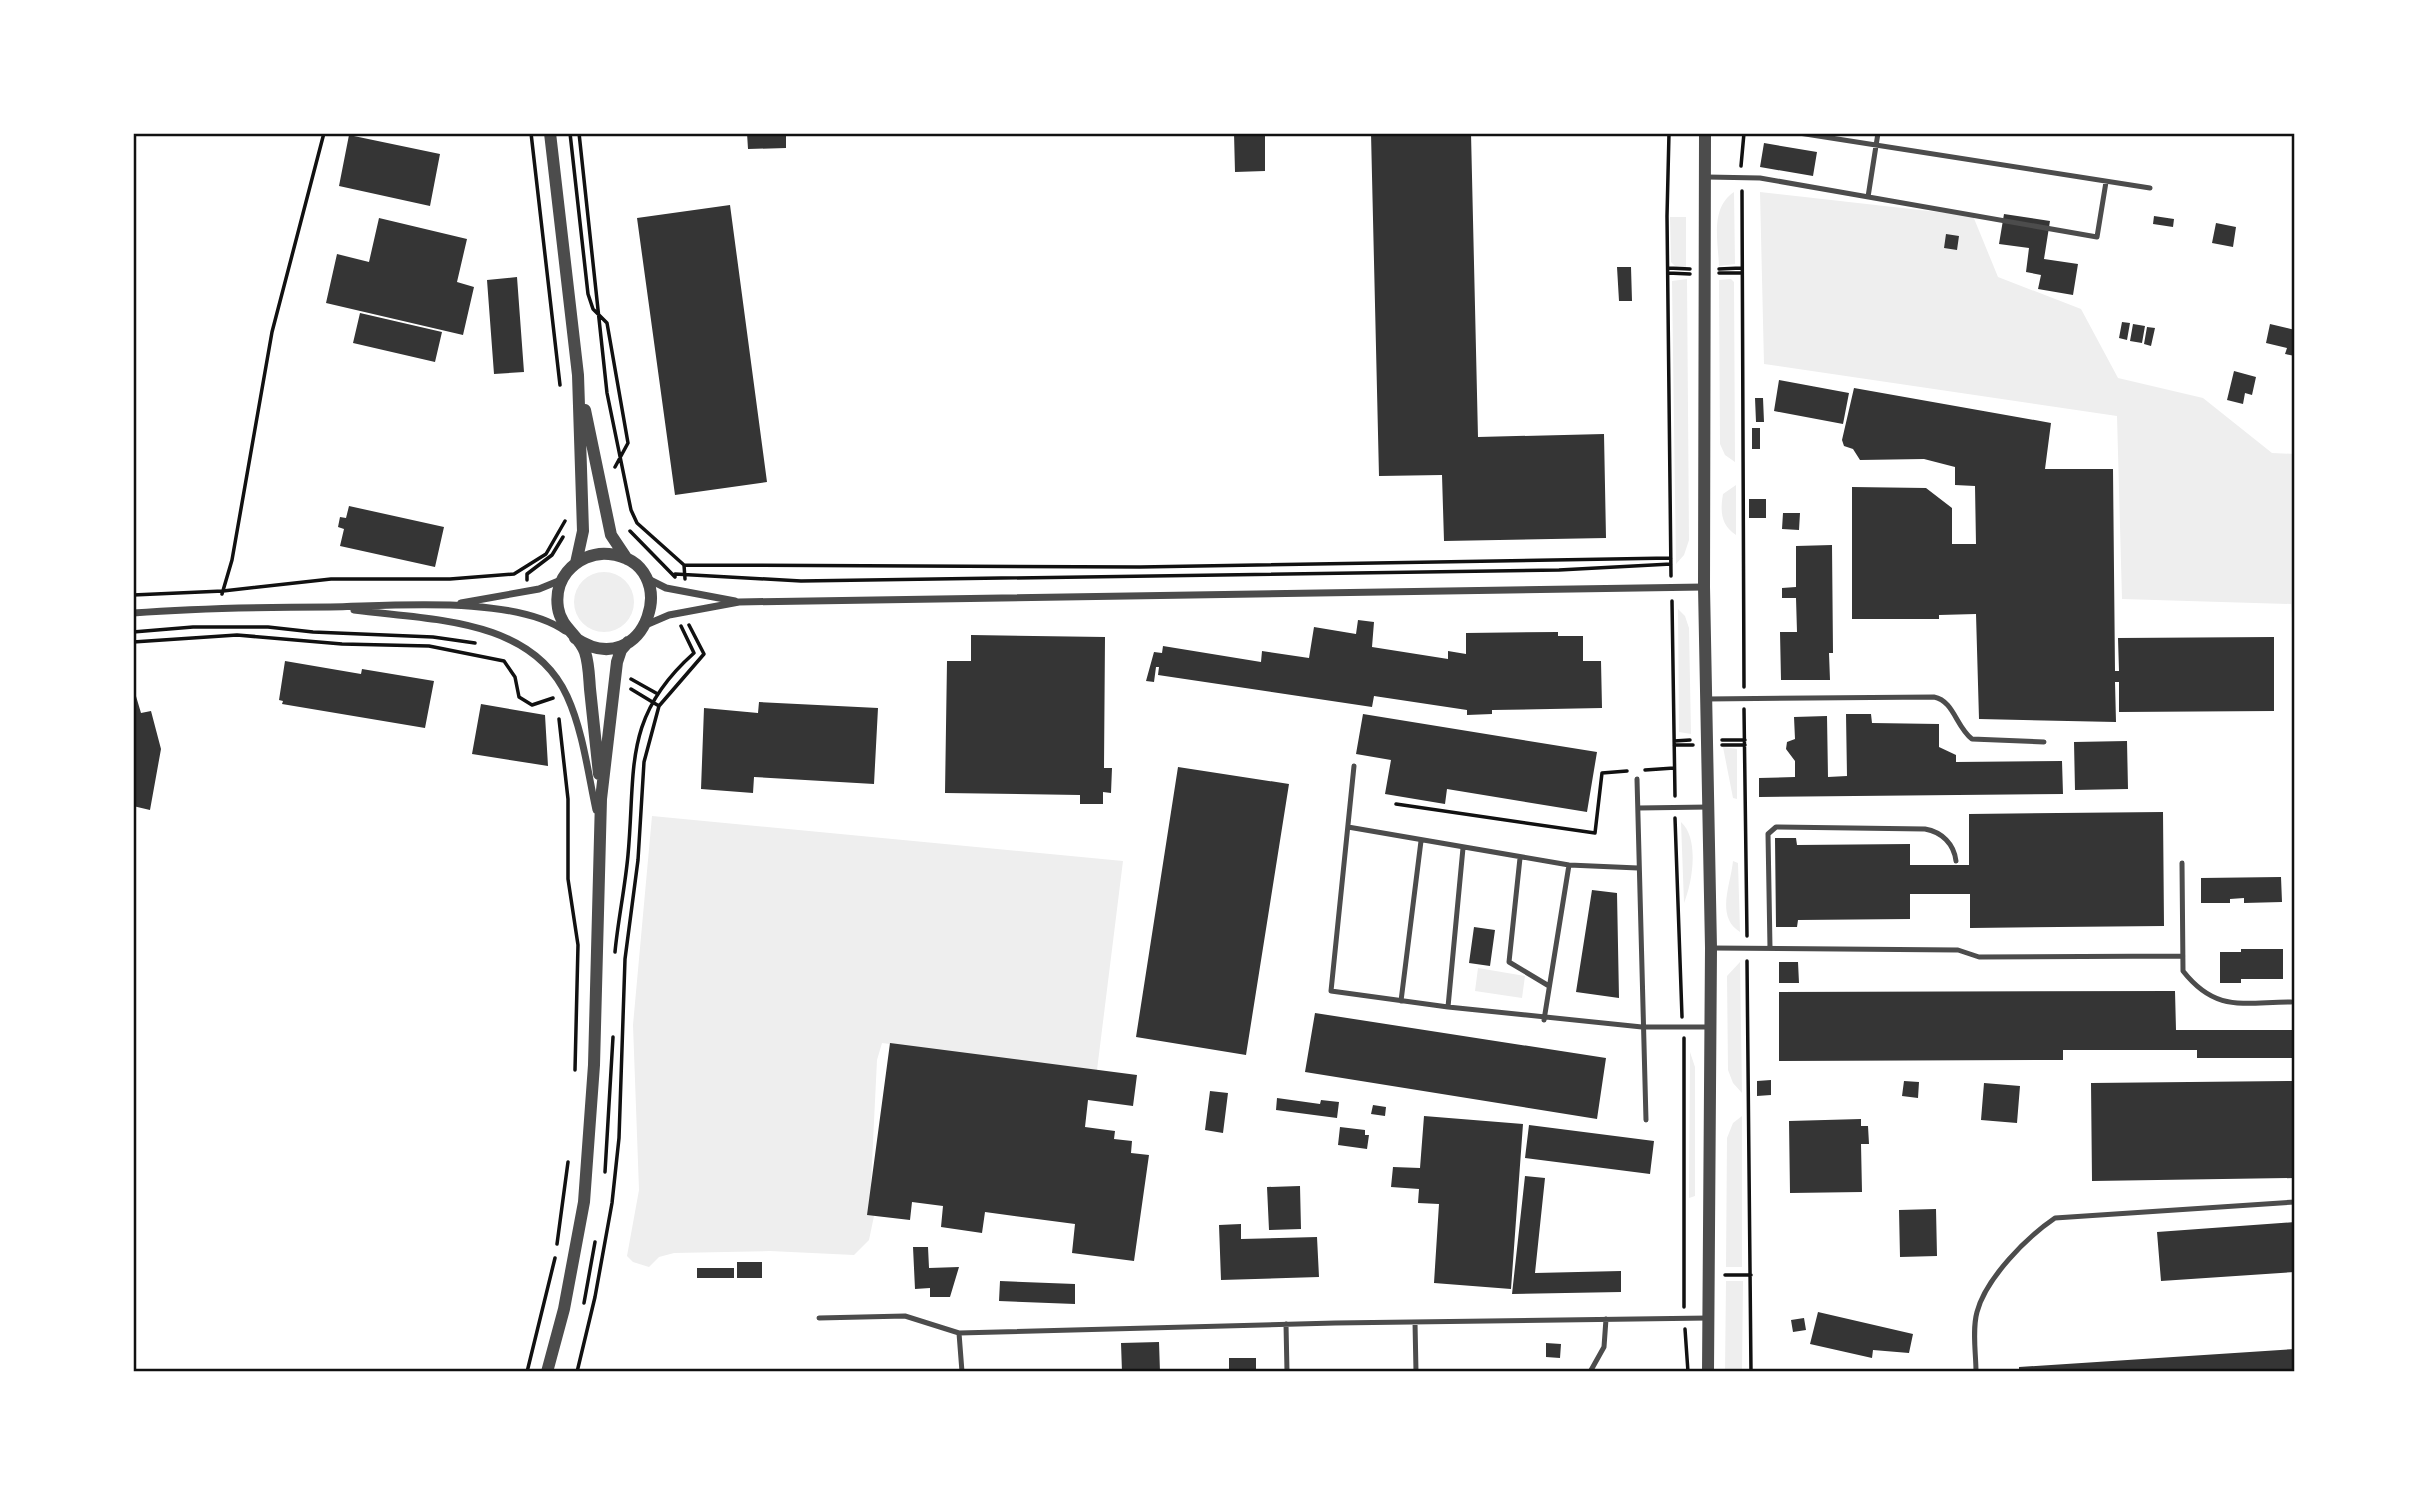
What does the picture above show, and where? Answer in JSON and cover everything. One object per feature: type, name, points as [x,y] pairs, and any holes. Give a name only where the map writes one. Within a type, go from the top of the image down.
[{"type":"street","points":[[550,133],[578,375],[583,531],[576,563]]},
{"type":"street","points":[[1704,133],[1704,587],[1711,948],[1708,1372]]},
{"type":"street","points":[[578,375],[611,535],[627,559],[646,578],[685,592],[739,602]]},
{"type":"street","points":[[601,799],[587,662],[584,649],[558,610],[558,592],[564,577],[576,563],[599,554],[627,559]]},
{"type":"street","points":[[133,612],[219,606],[457,604],[547,587],[564,577]]},
{"type":"street","points":[[645,626],[652,604],[646,578]]},
{"type":"street","points":[[547,1372],[564,1309],[585,1190],[594,1065],[601,799],[616,677],[621,650],[653,620],[739,602],[1704,587]]},
{"type":"street","points":[[457,604],[553,623],[574,637],[600,648],[628,642]]},
{"type":"street","points":[[330,607],[463,625],[514,640],[536,654],[556,677],[571,707],[600,828]]},
{"type":"lane","points":[[1799,133],[2150,188]]},
{"type":"lane","points":[[1868,197],[1878,133]]},
{"type":"lane","points":[[1704,177],[1742,177],[2097,237],[2106,182]]},
{"type":"lane","points":[[1707,699],[1934,697],[1950,706],[1963,732],[1972,739],[2045,742]]},
{"type":"lane","points":[[1354,766],[1331,992],[1544,1020],[1642,1027],[1711,1027]]},
{"type":"lane","points":[[1637,779],[1646,1120]]},
{"type":"lane","points":[[1637,808],[1709,807]]},
{"type":"lane","points":[[1348,827],[1569,865],[1638,868]]},
{"type":"lane","points":[[1770,948],[1768,834],[1776,827],[1925,829],[1933,831],[1950,844],[1956,861]]},
{"type":"lane","points":[[1401,1001],[1421,841]]},
{"type":"lane","points":[[1448,1007],[1463,848]]},
{"type":"lane","points":[[1520,858],[1509,962],[1549,986]]},
{"type":"lane","points":[[2182,863],[2183,971],[2209,997],[2223,1002],[2291,1002]]},
{"type":"lane","points":[[1544,1020],[1569,865]]},
{"type":"lane","points":[[1711,948],[1958,950],[1979,957],[2183,956]]},
{"type":"lane","points":[[1976,1372],[1977,1313],[1987,1291],[2028,1237],[2055,1218],[2295,1202]]},
{"type":"lane","points":[[819,1318],[905,1316],[959,1333],[1286,1324],[1709,1318]]},
{"type":"lane","points":[[1590,1372],[1604,1347],[1606,1319]]},
{"type":"lane","points":[[1415,1322],[1416,1372]]},
{"type":"lane","points":[[1286,1324],[1287,1372]]},
{"type":"lane","points":[[959,1333],[962,1372]]},
{"type":"path","points":[[219,606],[232,560],[272,332],[324,133]]},
{"type":"path","points":[[531,133],[562,397]]},
{"type":"path","points":[[569,133],[588,294],[593,309],[607,323],[628,443],[615,464],[615,476]]},
{"type":"path","points":[[579,133],[607,393],[631,510],[637,523],[684,565],[1126,568],[1671,558]]},
{"type":"path","points":[[1669,133],[1667,216],[1674,768],[1683,1028],[1684,1318],[1688,1372]]},
{"type":"path","points":[[1744,133],[1744,698],[1751,1372]]},
{"type":"path","points":[[621,512],[631,510]]},
{"type":"path","points":[[566,518],[568,512]]},
{"type":"path","points":[[527,574],[552,555],[570,525]]},
{"type":"path","points":[[626,527],[675,574],[843,580],[1559,570],[1671,564]]},
{"type":"path","points":[[684,565],[685,592]]},
{"type":"path","points":[[133,594],[223,591],[331,579],[450,579],[514,574]]},
{"type":"path","points":[[675,574],[675,589]]},
{"type":"path","points":[[577,1372],[595,1297],[612,1203],[619,1138],[626,949],[638,860],[644,762],[659,706],[704,654],[685,612]]},
{"type":"path","points":[[615,957],[640,730],[656,693],[694,653],[675,614]]},
{"type":"path","points":[[133,632],[193,627],[268,626],[313,632],[433,636],[487,646]]},
{"type":"path","points":[[133,642],[237,635],[429,646],[504,661],[515,677],[519,697],[532,705],[553,699],[559,721],[566,777],[570,824],[568,879],[578,945],[575,1076]]},
{"type":"path","points":[[616,677],[634,679],[656,693]]},
{"type":"path","points":[[1396,804],[1595,833],[1602,773],[1674,768]]},
{"type":"path","points":[[604,1181],[614,1025]]},
{"type":"path","points":[[527,1372],[556,1255],[569,1150]]},
{"type":"path","points":[[582,1311],[596,1239]]},
{"type":"shaded area","points":[[1734,192],[1735,264],[1719,266],[1718,216],[1726,199]]},
{"type":"shaded area","points":[[1760,192],[1973,216],[1998,277],[2081,309],[2118,378],[2203,398],[2272,453],[2295,454],[2295,664],[2291,604],[2122,599],[2117,416],[1764,364]]},
{"type":"shaded area","points":[[1670,217],[1686,217],[1686,267],[1677,268],[1671,262]]},
{"type":"shaded area","points":[[1687,279],[1689,540],[1684,555],[1676,564],[1672,281]]},
{"type":"shaded area","points":[[1731,279],[1734,282],[1735,462],[1725,455],[1720,444],[1719,280]]},
{"type":"shaded area","points":[[1736,485],[1736,535],[1727,527],[1722,507],[1723,494]]},
{"type":"shaded area","points":[[604,572],[621,577],[629,585],[634,602],[629,619],[621,627],[604,632],[587,627],[579,619],[574,602],[579,585],[587,577]]},
{"type":"shaded area","points":[[1678,609],[1685,616],[1689,628],[1691,734],[1679,732]]},
{"type":"shaded area","points":[[1723,747],[1737,749],[1737,799],[1733,798]]},
{"type":"shaded area","points":[[652,816],[1123,861],[1097,1070],[882,1043],[877,1060],[871,1183],[874,1216],[869,1240],[854,1255],[770,1251],[674,1253],[659,1257],[649,1267],[633,1262],[627,1256],[639,1190],[633,1025]]},
{"type":"shaded area","points":[[1681,822],[1691,839],[1693,862],[1684,903]]},
{"type":"shaded area","points":[[1733,861],[1738,863],[1740,932],[1732,926],[1726,909]]},
{"type":"shaded area","points":[[1740,962],[1742,1093],[1733,1083],[1728,1070],[1727,976]]},
{"type":"shaded area","points":[[1478,968],[1525,976],[1522,998],[1475,991]]},
{"type":"shaded area","points":[[1690,1052],[1695,1067],[1695,1196],[1689,1198]]},
{"type":"shaded area","points":[[1742,1116],[1742,1267],[1726,1267],[1727,1138],[1733,1123]]},
{"type":"shaded area","points":[[1726,1281],[1743,1281],[1742,1372],[1725,1372]]},
{"type":"building","points":[[747,133],[786,133],[786,148],[748,149]]},
{"type":"building","points":[[1234,133],[1265,133],[1265,171],[1235,172]]},
{"type":"building","points":[[1371,133],[1471,133],[1478,437],[1604,434],[1606,538],[1444,541],[1442,475],[1379,476]]},
{"type":"building","points":[[349,135],[440,154],[430,206],[339,186]]},
{"type":"building","points":[[1764,143],[1817,152],[1813,176],[1760,167]]},
{"type":"building","points":[[730,205],[767,482],[675,495],[637,218]]},
{"type":"building","points":[[2004,214],[2050,221],[2044,259],[2078,264],[2073,295],[2038,289],[2041,275],[2026,272],[2029,248],[1999,244]]},
{"type":"building","points":[[2154,216],[2174,219],[2173,227],[2153,224]]},
{"type":"building","points":[[379,218],[467,239],[457,282],[474,287],[463,335],[326,303],[337,254],[369,262]]},
{"type":"building","points":[[2216,223],[2236,227],[2233,247],[2212,243]]},
{"type":"building","points":[[1946,234],[1959,236],[1957,250],[1944,248]]},
{"type":"building","points":[[1617,267],[1631,267],[1632,301],[1619,301]]},
{"type":"building","points":[[517,277],[524,372],[494,374],[487,280]]},
{"type":"building","points":[[360,313],[442,332],[435,362],[353,343]]},
{"type":"building","points":[[2122,322],[2130,323],[2127,340],[2119,338]]},
{"type":"building","points":[[2133,324],[2145,326],[2142,343],[2130,341]]},
{"type":"building","points":[[2270,324],[2295,330],[2295,356],[2285,354],[2287,348],[2266,343]]},
{"type":"building","points":[[2147,327],[2155,328],[2151,346],[2144,344]]},
{"type":"building","points":[[2234,371],[2256,377],[2252,395],[2245,393],[2243,404],[2227,400]]},
{"type":"building","points":[[1779,380],[1849,393],[1843,424],[1774,411]]},
{"type":"building","points":[[1854,388],[2051,423],[2045,469],[2113,469],[2115,671],[2119,671],[2118,638],[2274,637],[2274,711],[2119,712],[2119,682],[2115,682],[2116,722],[1979,719],[1976,614],[1939,615],[1939,619],[1852,619],[1852,487],[1926,488],[1952,508],[1952,544],[1976,544],[1975,486],[1955,485],[1955,467],[1924,459],[1860,460],[1853,449],[1844,446],[1842,440]]},
{"type":"building","points":[[1755,398],[1763,398],[1764,422],[1756,422]]},
{"type":"building","points":[[1752,428],[1760,428],[1760,449],[1752,449]]},
{"type":"building","points":[[1749,499],[1766,499],[1766,518],[1749,518]]},
{"type":"building","points":[[349,506],[444,527],[435,567],[340,546],[344,529],[338,527],[340,517],[346,518]]},
{"type":"building","points":[[1783,513],[1800,513],[1799,530],[1782,529]]},
{"type":"building","points":[[1832,545],[1833,653],[1829,653],[1830,680],[1781,680],[1780,632],[1797,632],[1796,598],[1782,598],[1782,588],[1796,587],[1796,546]]},
{"type":"building","points":[[1358,620],[1374,622],[1372,647],[1448,659],[1448,651],[1466,654],[1466,633],[1558,632],[1558,636],[1583,636],[1583,661],[1601,661],[1602,708],[1492,710],[1492,714],[1467,715],[1467,710],[1374,696],[1372,707],[1158,675],[1159,667],[1156,667],[1154,682],[1146,681],[1154,652],[1162,653],[1163,646],[1261,662],[1262,651],[1309,658],[1314,627],[1356,634]]},
{"type":"building","points":[[971,635],[1105,637],[1104,768],[1112,768],[1111,793],[1103,792],[1103,804],[1080,804],[1080,795],[945,793],[947,661],[971,661]]},
{"type":"building","points":[[285,661],[361,674],[362,669],[434,681],[425,728],[282,704],[283,701],[279,700]]},
{"type":"building","points":[[133,686],[141,713],[151,711],[161,749],[150,810],[133,806]]},
{"type":"building","points":[[759,702],[878,708],[874,784],[754,777],[753,793],[701,789],[704,708],[758,713]]},
{"type":"building","points":[[481,704],[545,715],[548,766],[472,754]]},
{"type":"building","points":[[1363,714],[1597,752],[1587,812],[1447,789],[1445,804],[1385,794],[1391,760],[1356,754]]},
{"type":"building","points":[[1846,714],[1871,714],[1872,723],[1939,724],[1939,747],[1956,755],[1956,762],[2062,761],[2063,794],[1759,797],[1759,778],[1795,777],[1795,761],[1786,749],[1787,742],[1795,739],[1794,717],[1827,716],[1828,777],[1847,776]]},
{"type":"building","points":[[2127,741],[2128,789],[2075,790],[2074,742]]},
{"type":"building","points":[[1178,767],[1289,784],[1246,1055],[1136,1037]]},
{"type":"building","points":[[2163,812],[2164,926],[1970,928],[1970,894],[1910,894],[1910,919],[1798,920],[1797,927],[1776,927],[1775,838],[1796,838],[1797,845],[1910,844],[1910,865],[1969,865],[1969,814]]},
{"type":"building","points":[[2281,877],[2282,902],[2244,903],[2244,898],[2230,899],[2230,903],[2201,903],[2201,878]]},
{"type":"building","points":[[1592,890],[1617,893],[1619,998],[1576,992]]},
{"type":"building","points":[[1474,927],[1495,930],[1490,966],[1469,963]]},
{"type":"building","points":[[2241,949],[2283,949],[2283,979],[2241,979],[2241,983],[2220,983],[2220,952],[2241,952]]},
{"type":"building","points":[[1779,962],[1798,962],[1799,983],[1779,983]]},
{"type":"building","points":[[2175,991],[2176,1030],[2295,1030],[2295,1058],[2197,1058],[2197,1050],[2063,1050],[2063,1060],[1779,1061],[1779,992]]},
{"type":"building","points":[[1315,1013],[1606,1058],[1597,1119],[1305,1072]]},
{"type":"building","points":[[890,1043],[1137,1075],[1133,1106],[1088,1100],[1085,1127],[1115,1131],[1114,1139],[1132,1141],[1131,1153],[1149,1155],[1134,1261],[1072,1253],[1075,1224],[985,1212],[982,1233],[941,1227],[943,1206],[912,1202],[910,1220],[867,1215]]},
{"type":"building","points":[[1771,1080],[1771,1095],[1757,1096],[1757,1081]]},
{"type":"building","points":[[1904,1081],[1919,1082],[1918,1098],[1902,1096]]},
{"type":"building","points":[[2295,1081],[2295,1178],[2092,1181],[2091,1083]]},
{"type":"building","points":[[1984,1083],[2020,1086],[2017,1123],[1981,1120]]},
{"type":"building","points":[[1210,1091],[1228,1093],[1223,1133],[1205,1130]]},
{"type":"building","points":[[1277,1098],[1320,1104],[1321,1100],[1339,1102],[1337,1118],[1276,1110]]},
{"type":"building","points":[[1373,1105],[1386,1107],[1385,1116],[1371,1114]]},
{"type":"building","points":[[1424,1116],[1523,1124],[1511,1289],[1434,1283],[1439,1204],[1418,1203],[1419,1189],[1391,1187],[1393,1167],[1420,1168]]},
{"type":"building","points":[[1861,1119],[1861,1126],[1868,1126],[1869,1144],[1861,1144],[1862,1192],[1790,1193],[1789,1121]]},
{"type":"building","points":[[1529,1125],[1654,1141],[1650,1174],[1525,1158]]},
{"type":"building","points":[[1340,1127],[1365,1130],[1365,1135],[1369,1135],[1367,1149],[1338,1145]]},
{"type":"building","points":[[1525,1176],[1545,1178],[1535,1273],[1621,1271],[1621,1292],[1512,1294]]},
{"type":"building","points":[[1300,1186],[1301,1229],[1269,1230],[1267,1187]]},
{"type":"building","points":[[1936,1209],[1937,1256],[1900,1257],[1899,1210]]},
{"type":"building","points":[[2295,1222],[2295,1272],[2161,1281],[2157,1232]]},
{"type":"building","points":[[1241,1224],[1241,1239],[1317,1237],[1319,1277],[1221,1280],[1219,1225]]},
{"type":"building","points":[[913,1247],[928,1247],[929,1268],[959,1267],[950,1297],[930,1297],[930,1288],[915,1289]]},
{"type":"building","points":[[737,1262],[762,1262],[762,1278],[737,1278]]},
{"type":"building","points":[[697,1268],[734,1268],[734,1278],[697,1278]]},
{"type":"building","points":[[1000,1281],[1075,1284],[1075,1304],[999,1301]]},
{"type":"building","points":[[1818,1312],[1913,1334],[1909,1353],[1873,1350],[1872,1358],[1810,1344]]},
{"type":"building","points":[[1804,1318],[1806,1330],[1793,1332],[1791,1320]]},
{"type":"building","points":[[1159,1342],[1160,1372],[1122,1372],[1121,1343]]},
{"type":"building","points":[[1546,1343],[1561,1344],[1560,1358],[1546,1357]]},
{"type":"building","points":[[2295,1349],[2295,1372],[2019,1372],[2019,1367]]},
{"type":"building","points":[[1229,1358],[1256,1358],[1256,1372],[1229,1372]]}]
